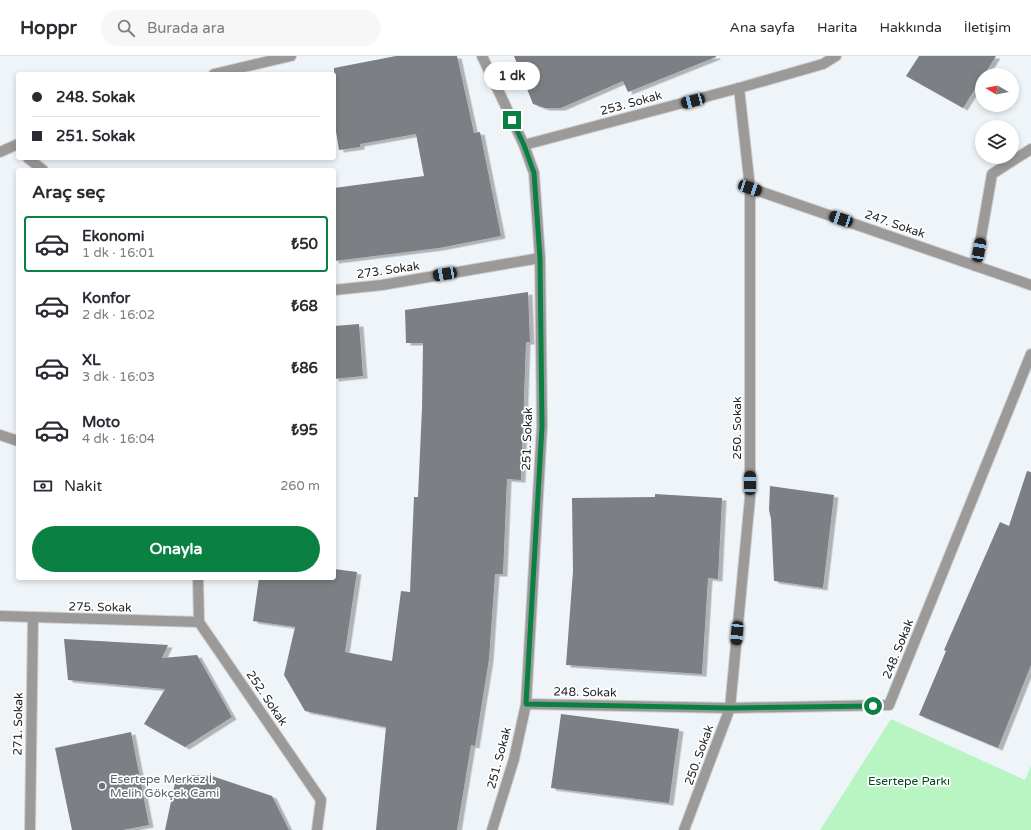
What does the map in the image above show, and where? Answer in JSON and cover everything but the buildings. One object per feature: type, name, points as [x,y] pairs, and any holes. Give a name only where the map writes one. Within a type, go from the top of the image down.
[{"type":"street","points":[[223,72],[291,56]]},
{"type":"street","name":"251. Sokak","points":[[482,56],[524,145],[534,173],[540,258],[542,426],[526,704],[514,759],[492,830]]},
{"type":"street","name":"253. Sokak","points":[[524,145],[739,88],[836,56]]},
{"type":"street","name":"250. Sokak","points":[[684,830],[730,708],[750,498],[750,188],[739,88]]},
{"type":"street","points":[[0,152],[16,147]]},
{"type":"street","points":[[976,266],[992,174],[1031,149]]},
{"type":"street","points":[[30,160],[40,168]]},
{"type":"street","name":"247. Sokak","points":[[750,188],[1031,285]]},
{"type":"street","name":"273. Sokak","points":[[336,290],[382,285],[540,258]]},
{"type":"street","name":"248. Sokak","points":[[526,704],[730,708],[889,705],[1031,354]]},
{"type":"street","points":[[0,435],[16,440]]},
{"type":"street","points":[[198,580],[199,622]]},
{"type":"street","name":"275. Sokak","points":[[0,616],[199,622]]},
{"type":"street","name":"271. Sokak","points":[[30,830],[33,618]]},
{"type":"street","name":"252. Sokak","points":[[199,622],[321,800],[316,830]]},
{"type":"green space","name":"Esertepe Parkı","points":[[891,719],[1025,780],[1031,766],[1031,830],[820,830]]},
{"type":"place","name":"Esertepe Merkez İ. Melih Gökçek Cami","points":[[102,786]]},
{"type":"route","points":[[512,120],[524,145],[534,173],[540,258],[542,426],[526,704],[730,708],[873,706]]}]
